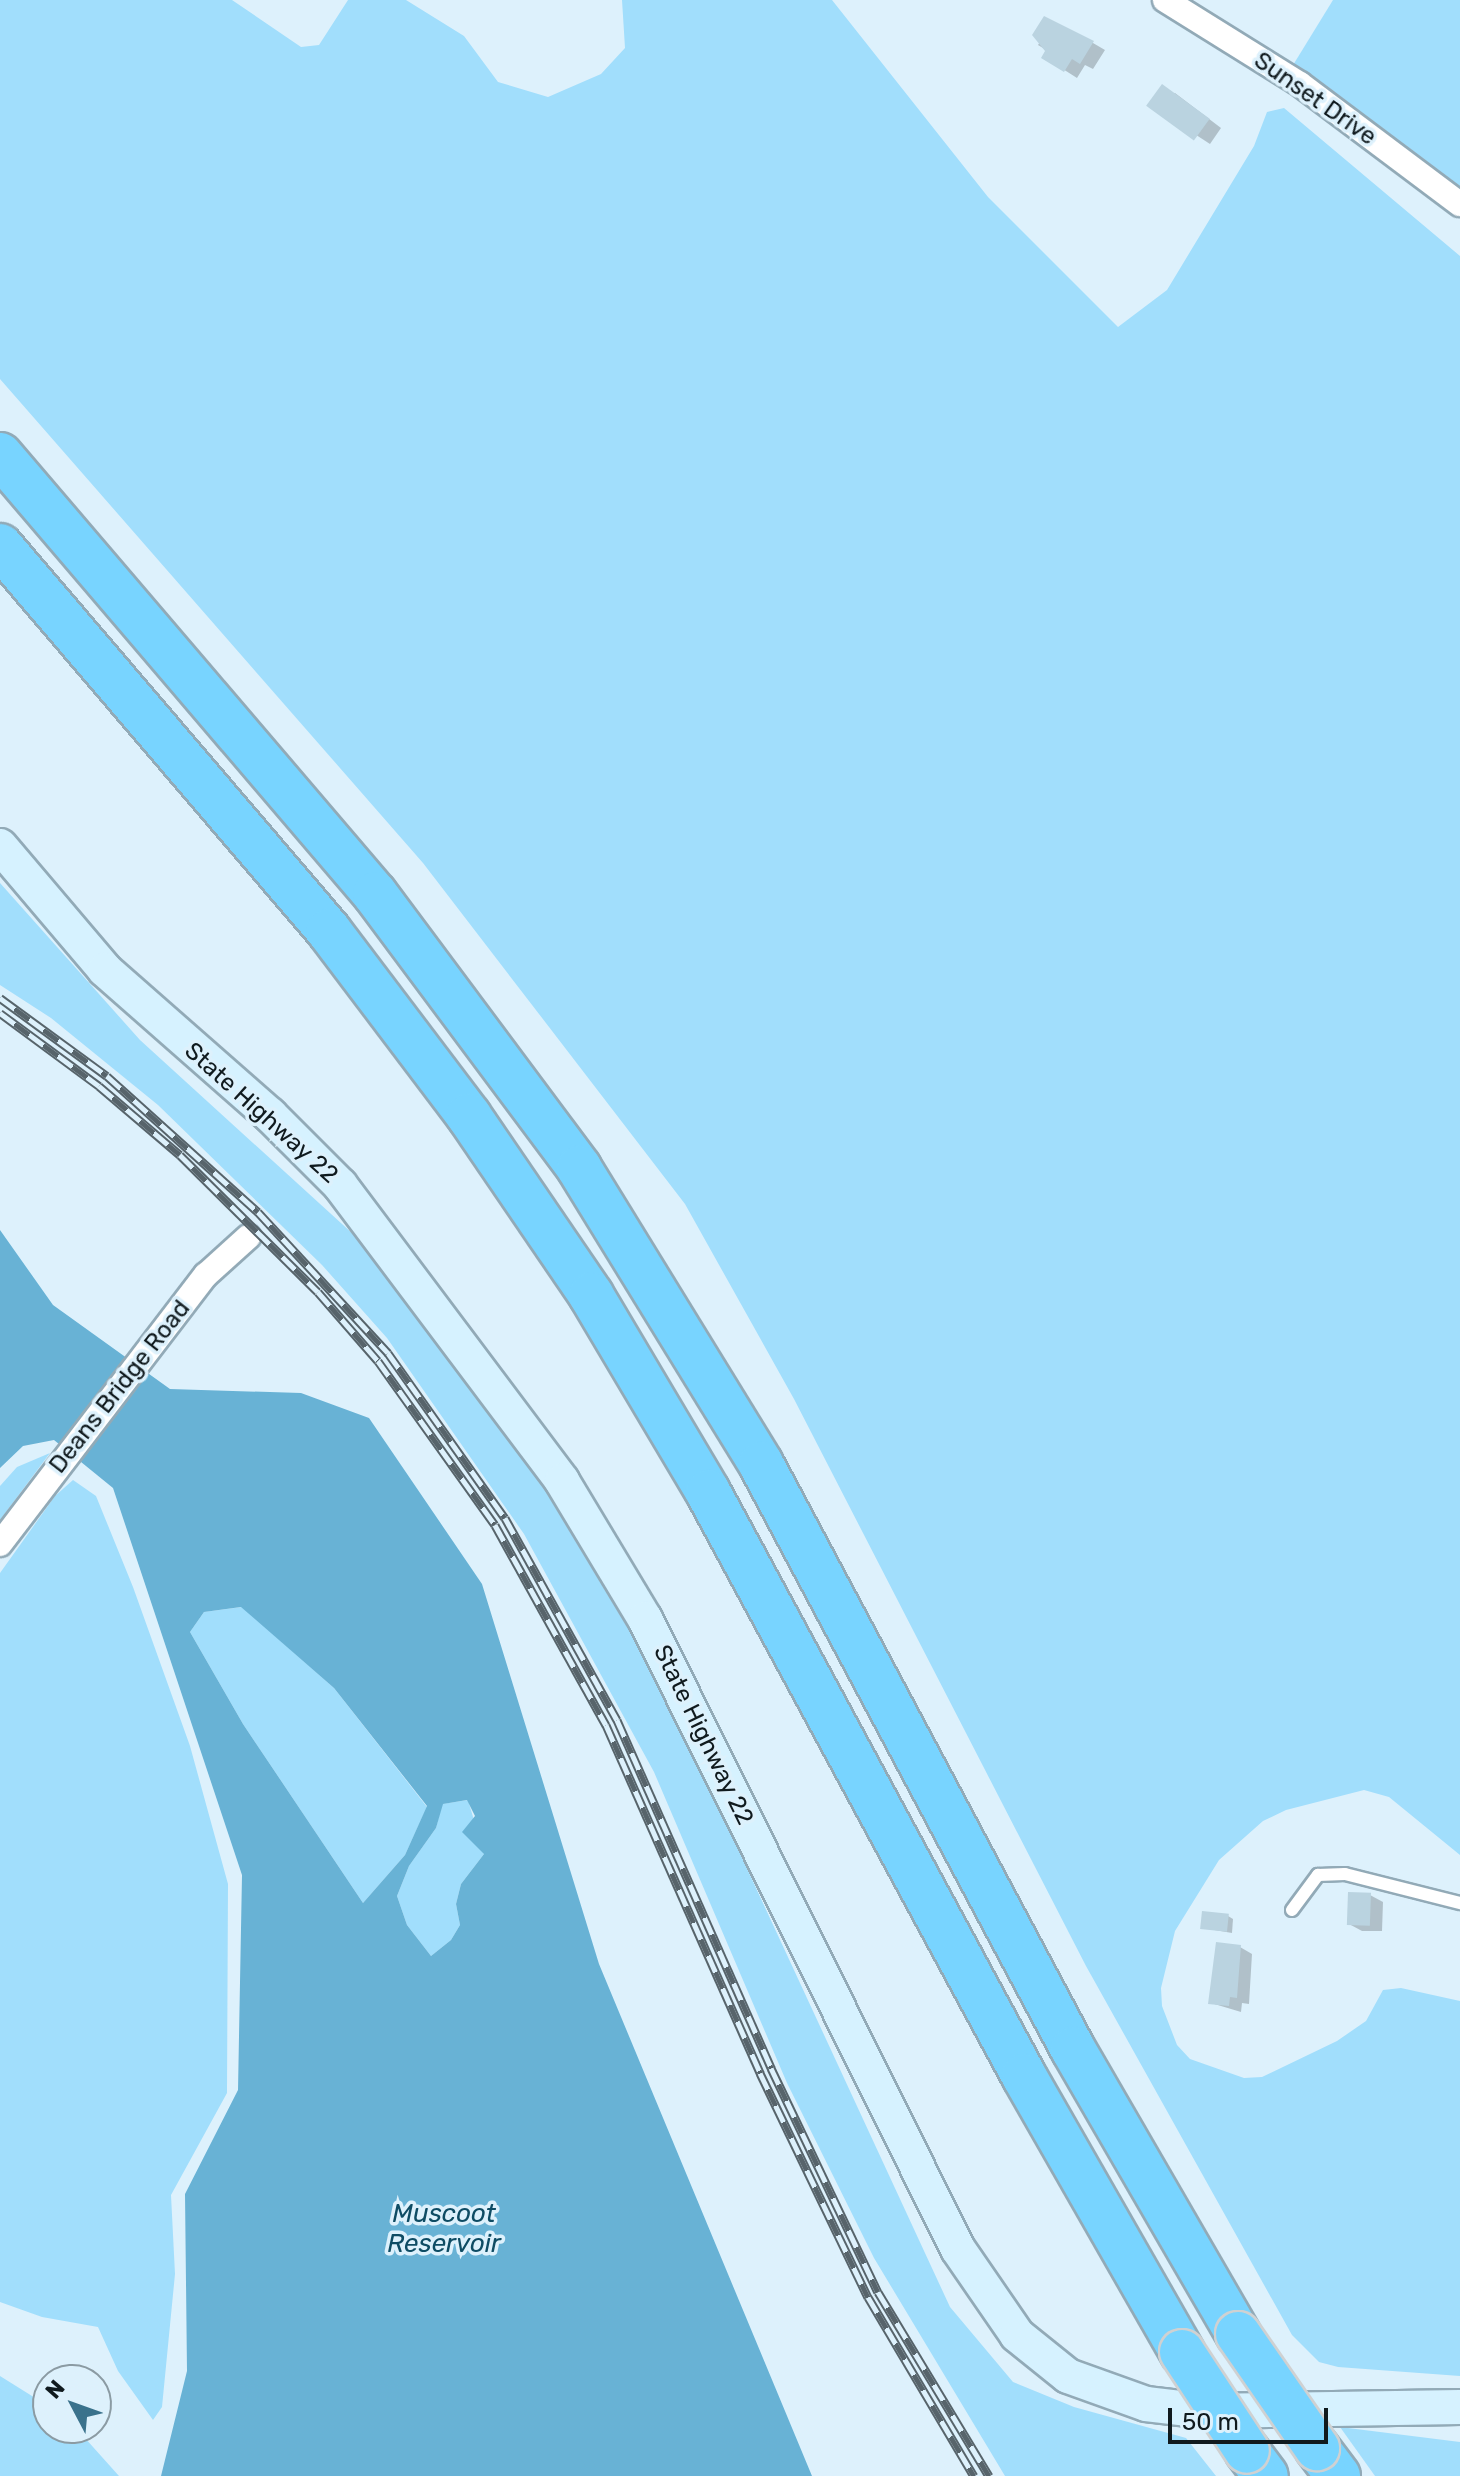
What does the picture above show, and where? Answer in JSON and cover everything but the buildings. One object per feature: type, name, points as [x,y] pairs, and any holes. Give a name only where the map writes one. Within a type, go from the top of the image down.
[{"type":"highway","points":[[0,455],[375,894],[579,1168],[761,1464],[1073,2049],[1238,2334],[1327,2462]]},
{"type":"highway","points":[[0,546],[329,931],[434,1067],[559,1247],[708,1492],[1031,2090],[1182,2352],[1257,2464]]},
{"type":"main road","name":"State Highway 22","points":[[0,846],[105,970],[270,1115],[340,1185],[562,1481],[645,1619],[951,2237],[982,2291],[1017,2335],[1068,2376],[1146,2404],[1206,2411],[1460,2407]]},
{"type":"street","name":"Sunset Drive","points":[[1165,0],[1300,84],[1460,204]]},
{"type":"street","name":"Deans Bridge Road","points":[[0,1544],[206,1275],[248,1237]]},
{"type":"lane","points":[[1292,1910],[1318,1875],[1345,1874],[1460,1903]]},
{"type":"shaded area","points":[[0,0],[232,0],[301,47],[319,45],[348,0],[406,0],[464,36],[498,82],[548,97],[601,74],[625,48],[622,0],[832,0],[988,197],[1118,327],[1167,290],[1254,146],[1267,112],[1284,108],[1460,256],[1460,1855],[1389,1797],[1364,1790],[1286,1810],[1263,1821],[1219,1860],[1175,1931],[1161,1988],[1162,2006],[1177,2045],[1190,2059],[1244,2078],[1262,2077],[1337,2041],[1366,2021],[1383,1990],[1401,1988],[1460,2001],[1460,2376],[1338,2367],[1319,2362],[1292,2335],[1086,1966],[794,1399],[685,1204],[423,863],[0,379]]},
{"type":"shaded area","points":[[1333,0],[1460,0],[1460,193],[1290,70]]},
{"type":"shaded area","points":[[0,883],[140,1040],[353,1234],[538,1475],[636,1641],[694,1754],[950,2307],[1013,2382],[1074,2407],[1186,2438],[1216,2476],[1005,2476],[874,2258],[787,2083],[654,1772],[524,1534],[387,1338],[322,1265],[158,1105],[51,1018],[0,985]]},
{"type":"shaded area","points":[[50,1453],[0,1520],[0,1486],[17,1467]]},
{"type":"shaded area","points":[[73,1480],[96,1496],[133,1587],[190,1746],[228,1884],[227,2093],[171,2195],[175,2274],[162,2407],[153,2420],[118,2371],[98,2327],[42,2317],[0,2302],[0,1573],[55,1496]]},
{"type":"shaded area","points":[[242,1607],[334,1688],[427,1807],[405,1855],[363,1903],[243,1724],[190,1632],[204,1612]]},
{"type":"shaded area","points":[[468,1800],[484,1854],[461,1884],[456,1904],[460,1925],[451,1940],[431,1956],[407,1925],[397,1896],[409,1866],[436,1828],[442,1804]]},
{"type":"shaded area","points":[[0,2376],[32,2396],[32,2444],[90,2444],[119,2476],[0,2476]]},
{"type":"shaded area","points":[[1340,2427],[1460,2442],[1460,2476],[1375,2476]]},
{"type":"water","name":"Muscoot Reservoir","points":[[0,1230],[53,1305],[170,1389],[301,1393],[369,1418],[482,1584],[599,1964],[812,2476],[161,2476],[187,2371],[185,2194],[238,2090],[242,1875],[113,1488],[54,1440],[23,1446],[0,1468]],"holes":[[[241,1607],[334,1688],[427,1806],[405,1855],[363,1903],[243,1724],[190,1632],[204,1612]],[[467,1800],[475,1816],[462,1832],[484,1854],[461,1884],[456,1904],[460,1925],[451,1940],[431,1956],[407,1925],[397,1896],[409,1866],[436,1828],[443,1804]]]},
{"type":"railway","points":[[0,998],[107,1076],[258,1212],[388,1353],[505,1518],[617,1720],[771,2068],[878,2292],[989,2476]]},
{"type":"railway","points":[[0,1013],[99,1086],[180,1155],[318,1292],[378,1361],[495,1525],[606,1725],[760,2073],[868,2297],[974,2476]]}]
